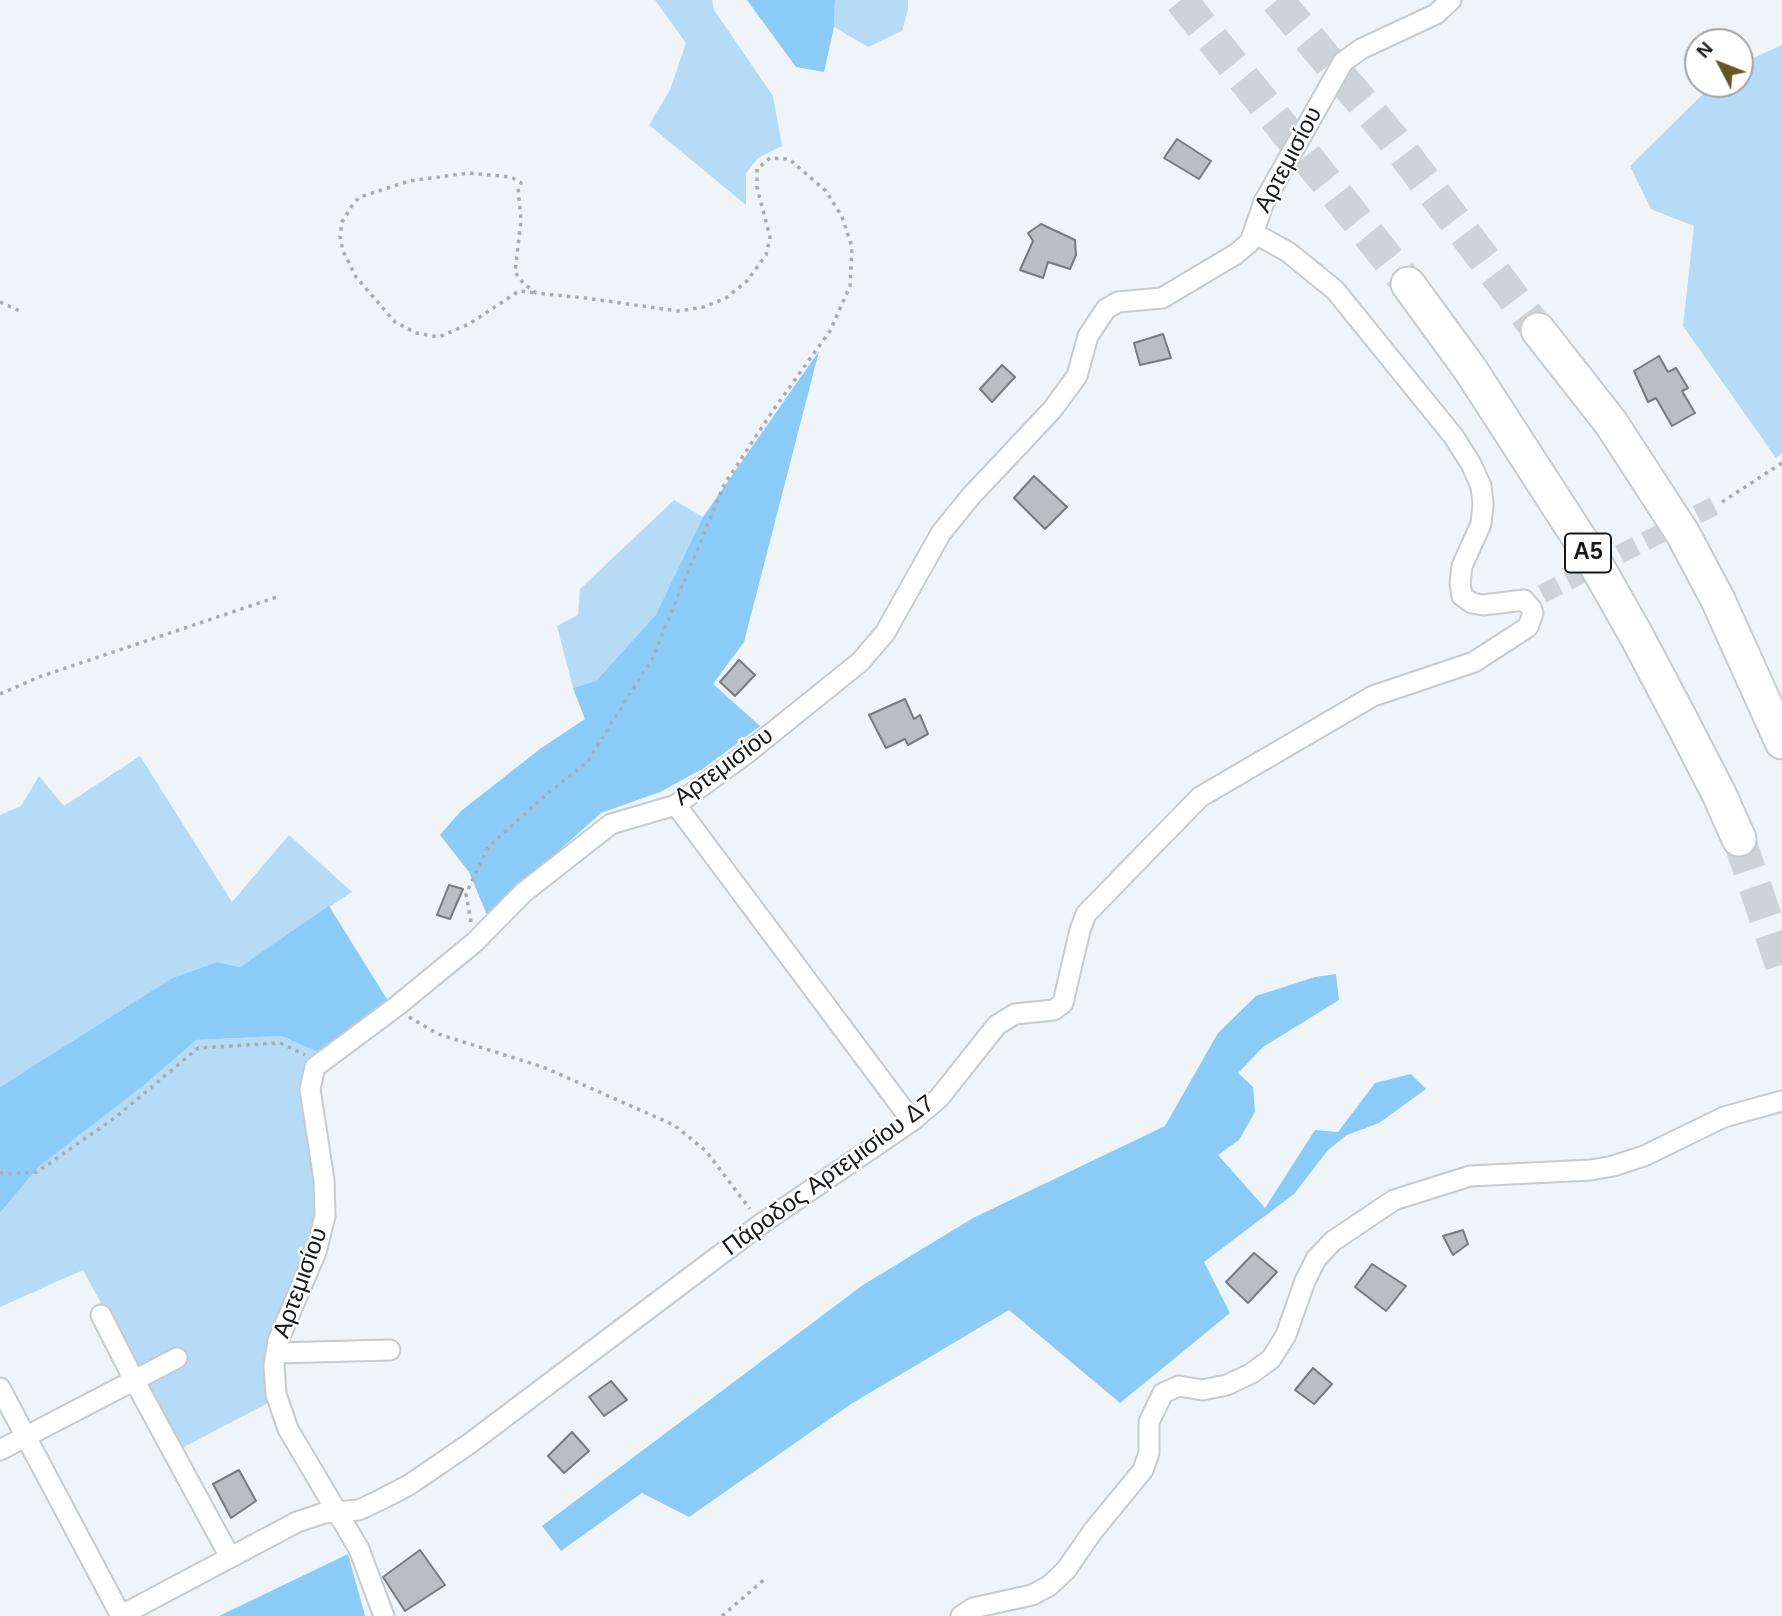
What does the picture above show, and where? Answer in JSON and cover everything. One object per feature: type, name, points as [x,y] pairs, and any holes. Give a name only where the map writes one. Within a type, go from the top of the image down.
[{"type":"highway","name":"Α5","points":[[1408,284],[1522,446],[1594,561],[1682,722],[1720,796],[1738,839]]},
{"type":"highway","points":[[1538,330],[1611,424],[1683,534],[1718,600],[1782,742]]},
{"type":"street","name":"Αρτεμισίου","points":[[384,1616],[359,1549],[288,1429],[278,1405],[274,1379],[281,1330],[316,1252],[326,1209],[310,1088],[312,1074],[321,1062],[397,1006],[475,942],[523,893],[611,824],[676,805],[747,753],[860,663],[884,633],[941,533],[971,496],[1052,410],[1077,376],[1088,336],[1106,309],[1118,302],[1151,300],[1174,292],[1236,254],[1250,242],[1264,202],[1343,62],[1361,49],[1436,14],[1451,0]]},
{"type":"street","name":"Πάροδος Αρτεμισίου Δ7","points":[[121,1616],[297,1522],[324,1513],[359,1510],[382,1499],[409,1485],[448,1458],[761,1224],[912,1121],[939,1098],[997,1025],[1015,1014],[1054,1010],[1063,1003],[1086,914],[1200,797],[1373,696],[1474,662],[1528,626],[1533,613],[1533,597],[1483,605],[1472,603],[1462,596],[1462,566],[1480,524],[1483,505],[1481,486],[1454,437],[1335,290],[1288,252],[1254,233]]},
{"type":"street","points":[[676,805],[912,1121]]},
{"type":"street","points":[[961,1616],[973,1608],[1032,1595],[1049,1586],[1066,1570],[1093,1531],[1143,1470],[1149,1453],[1149,1422],[1163,1392],[1179,1386],[1202,1390],[1227,1385],[1252,1373],[1271,1359],[1286,1335],[1305,1281],[1316,1259],[1333,1241],[1394,1200],[1470,1175],[1591,1170],[1614,1166],[1644,1156],[1724,1117],[1782,1101]]},
{"type":"street","points":[[101,1315],[230,1556]]},
{"type":"street","points":[[276,1353],[390,1350]]},
{"type":"street","points":[[0,1450],[177,1358]]},
{"type":"street","points":[[0,1388],[121,1616]]},
{"type":"path","points":[[475,942],[466,894],[488,847],[538,801],[587,762],[652,659],[724,485],[830,331],[850,286],[852,247],[842,217],[826,191],[789,159],[770,158],[758,169],[757,187],[770,237],[766,255],[747,281],[726,298],[704,307],[678,312],[519,291],[469,324],[439,337],[415,333],[396,322],[356,277],[341,242],[342,222],[360,197],[399,183],[459,173],[511,177],[521,183],[521,220],[515,272],[523,283],[536,293]]},
{"type":"path","points":[[0,302],[22,312]]},
{"type":"path","points":[[1722,502],[1782,463]]},
{"type":"path","points":[[0,694],[39,677],[280,596]]},
{"type":"path","points":[[397,1006],[415,1022],[438,1034],[543,1067],[674,1125],[706,1151],[761,1224]]},
{"type":"path","points":[[0,1172],[37,1172],[116,1117],[198,1048],[280,1043],[321,1062]]},
{"type":"path","points":[[722,1616],[766,1577]]},
{"type":"shaded area","points":[[655,0],[712,0],[714,10],[773,96],[782,146],[758,158],[746,173],[746,205],[649,125],[670,90],[686,43]]},
{"type":"shaded area","points":[[747,0],[835,0],[834,27],[824,72],[796,67]]},
{"type":"shaded area","points":[[835,0],[908,0],[902,31],[868,47],[834,27]]},
{"type":"shaded area","points":[[1782,45],[1782,453],[1776,458],[1683,326],[1694,226],[1651,209],[1630,166],[1699,98],[1754,98],[1754,58]]},
{"type":"shaded area","points":[[819,351],[744,642],[713,684],[760,726],[704,768],[660,792],[601,813],[487,915],[469,872],[440,835],[461,811],[540,749],[585,719],[573,688],[596,681],[656,615],[703,517]]},
{"type":"shaded area","points":[[674,500],[703,517],[657,615],[596,681],[573,688],[557,626],[578,615],[580,589]]},
{"type":"shaded area","points":[[140,756],[232,902],[289,835],[352,892],[240,967],[217,962],[172,978],[0,1087],[0,815],[21,806],[39,776],[64,806]]},
{"type":"shaded area","points":[[329,906],[388,1001],[323,1054],[281,1036],[196,1040],[145,1084],[38,1167],[0,1213],[0,1087],[172,978],[217,962],[240,967]]},
{"type":"shaded area","points":[[1336,974],[1339,1000],[1263,1047],[1238,1073],[1253,1087],[1255,1112],[1239,1140],[1218,1155],[1265,1208],[1315,1130],[1338,1132],[1375,1083],[1411,1074],[1426,1089],[1379,1123],[1347,1135],[1328,1150],[1294,1194],[1204,1262],[1230,1313],[1120,1403],[1009,1310],[851,1404],[689,1517],[642,1493],[561,1551],[542,1526],[863,1285],[973,1218],[1165,1126],[1218,1033],[1256,996],[1315,977]]},
{"type":"shaded area","points":[[281,1036],[323,1054],[311,1066],[320,1200],[270,1402],[180,1449],[83,1270],[0,1307],[0,1213],[37,1167],[196,1040]]},
{"type":"shaded area","points":[[348,1554],[365,1616],[219,1616]]},
{"type":"building","points":[[1177,139],[1211,161],[1199,179],[1164,158]]},
{"type":"building","points":[[1041,224],[1075,240],[1076,255],[1070,269],[1048,262],[1043,278],[1020,270],[1033,241],[1028,233]]},
{"type":"building","points":[[1163,334],[1171,358],[1140,365],[1134,343]]},
{"type":"building","points":[[1659,356],[1668,372],[1676,368],[1688,388],[1682,391],[1695,413],[1672,426],[1656,398],[1648,402],[1634,371]]},
{"type":"building","points":[[1002,365],[1015,377],[992,402],[980,389]]},
{"type":"building","points":[[1034,476],[1067,507],[1045,529],[1014,498]]},
{"type":"building","points":[[739,660],[755,675],[735,696],[720,682]]},
{"type":"building","points":[[905,699],[914,719],[920,715],[928,734],[908,745],[905,739],[886,748],[869,715]]},
{"type":"building","points":[[449,885],[463,889],[450,919],[437,915]]},
{"type":"building","points":[[1463,1230],[1468,1244],[1453,1255],[1443,1236]]},
{"type":"building","points":[[1254,1253],[1277,1272],[1248,1303],[1226,1282]]},
{"type":"building","points":[[1372,1264],[1406,1286],[1386,1311],[1355,1287]]},
{"type":"building","points":[[1313,1368],[1332,1384],[1314,1404],[1295,1390]]},
{"type":"building","points":[[611,1381],[627,1400],[604,1416],[589,1397]]},
{"type":"building","points":[[572,1432],[589,1451],[564,1473],[548,1456]]},
{"type":"building","points":[[239,1470],[256,1501],[231,1518],[213,1484]]},
{"type":"building","points":[[420,1550],[445,1585],[405,1611],[383,1577]]},
{"type":"tunnel","points":[[1181,0],[1408,284]]},
{"type":"tunnel","points":[[1277,0],[1392,138],[1538,330]]},
{"type":"tunnel","points":[[1542,594],[1722,502]]},
{"type":"tunnel","points":[[1739,839],[1782,966]]}]
